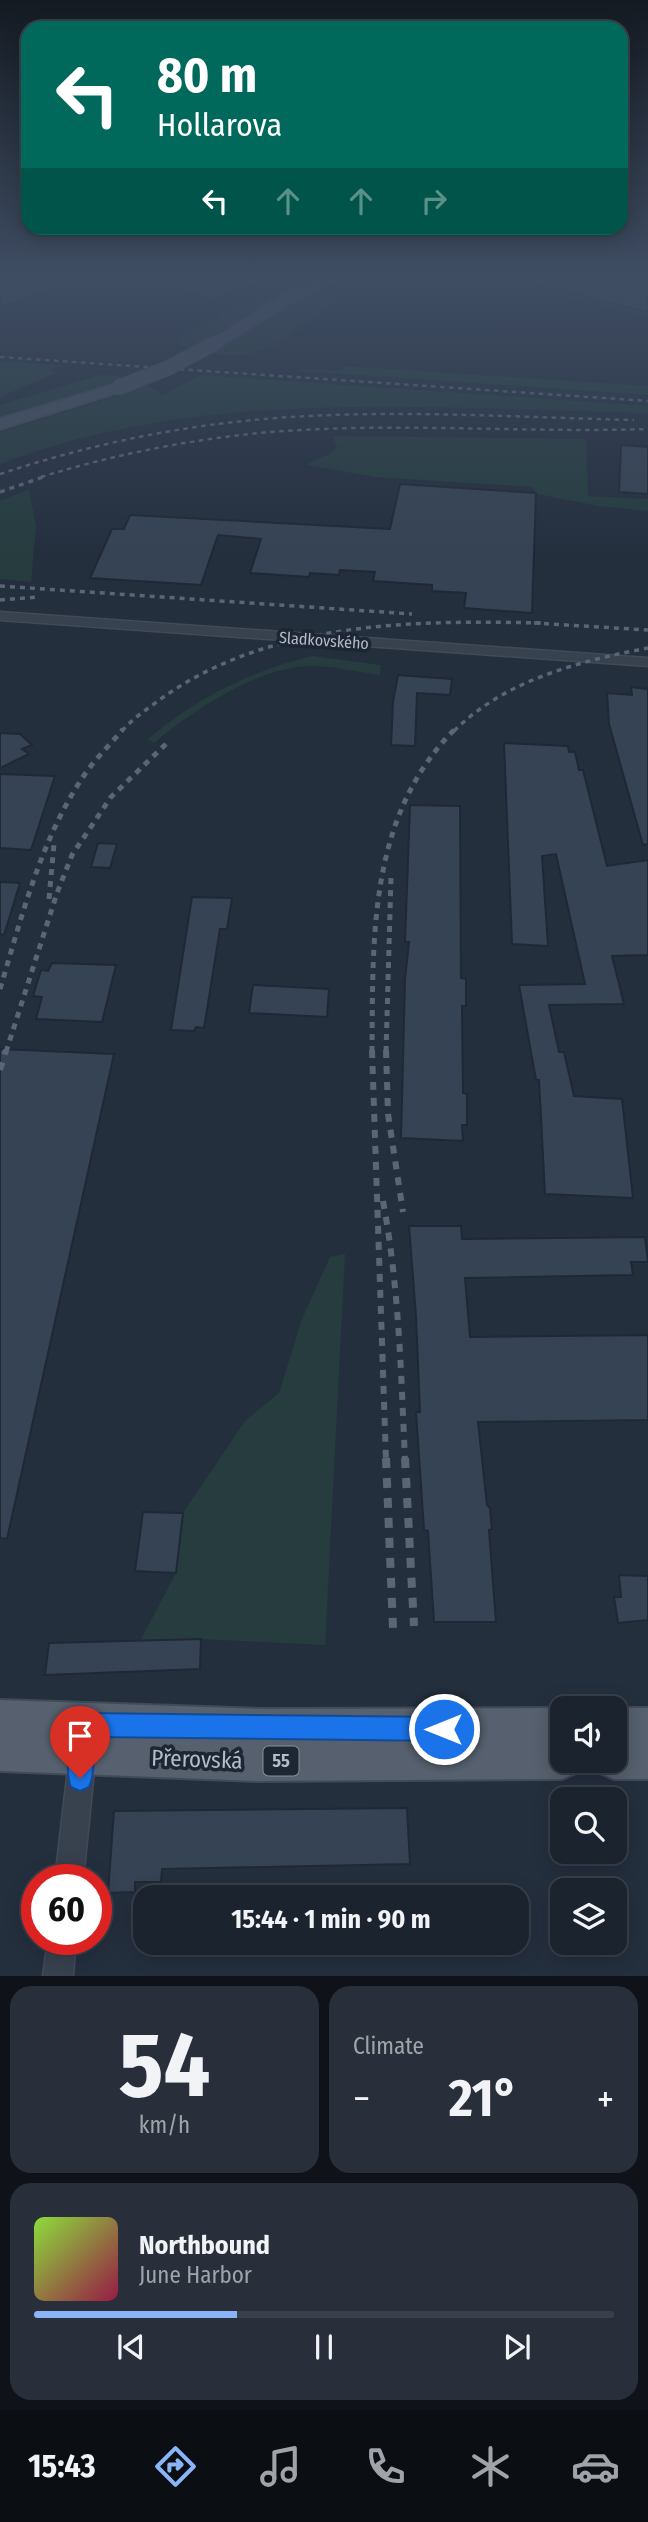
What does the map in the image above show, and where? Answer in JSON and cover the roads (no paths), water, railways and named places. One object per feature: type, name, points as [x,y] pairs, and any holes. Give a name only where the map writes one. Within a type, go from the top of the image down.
[{"type":"main road","name":"Přerovská","points":[[0,1720],[84,1740],[258,1761],[550,1759]]},
{"type":"main road","name":"Přerovská","points":[[0,1751],[84,1740],[265,1729],[550,1728]]},
{"type":"main road","points":[[627,1728],[648,1728]]},
{"type":"main road","points":[[627,1759],[648,1759]]},
{"type":"street","points":[[0,424],[117,388],[164,369]]},
{"type":"street","name":"Sladkovského","points":[[0,616],[648,662]]},
{"type":"street","points":[[71,1864],[84,1740]]},
{"type":"street","points":[[58,1976],[60,1955]]},
{"type":"railway","points":[[180,369],[648,401]]},
{"type":"railway","points":[[0,474],[86,449],[145,436],[284,417],[434,414],[634,420]]},
{"type":"railway","points":[[41,477],[154,448],[270,432],[364,428],[648,429]]},
{"type":"railway","points":[[0,492],[46,476]]},
{"type":"railway","points":[[0,586],[412,614]]},
{"type":"railway","points":[[0,600],[38,597]]},
{"type":"railway","points":[[534,623],[648,630]]},
{"type":"railway","points":[[122,731],[146,710],[197,677],[242,656],[290,641],[391,625],[543,623]]},
{"type":"railway","points":[[454,731],[496,698],[545,675],[596,659],[648,648]]},
{"type":"railway","points":[[0,989],[34,878],[56,824],[85,774],[123,729]]},
{"type":"railway","points":[[372,1051],[376,922],[381,880],[391,839],[405,800],[426,763],[455,729]]},
{"type":"railway","points":[[6,1052],[57,893],[72,855],[111,797],[166,744]]},
{"type":"railway","points":[[49,899],[54,844]]},
{"type":"railway","points":[[386,1051],[391,877]]},
{"type":"railway","points":[[0,1070],[6,1050]]},
{"type":"railway","points":[[372,1051],[386,1460]]},
{"type":"railway","points":[[386,1051],[388,1114],[403,1212]]},
{"type":"railway","points":[[383,1201],[396,1297],[405,1460]]},
{"type":"railway","points":[[386,1458],[393,1628]]},
{"type":"railway","points":[[405,1458],[414,1626]]}]
